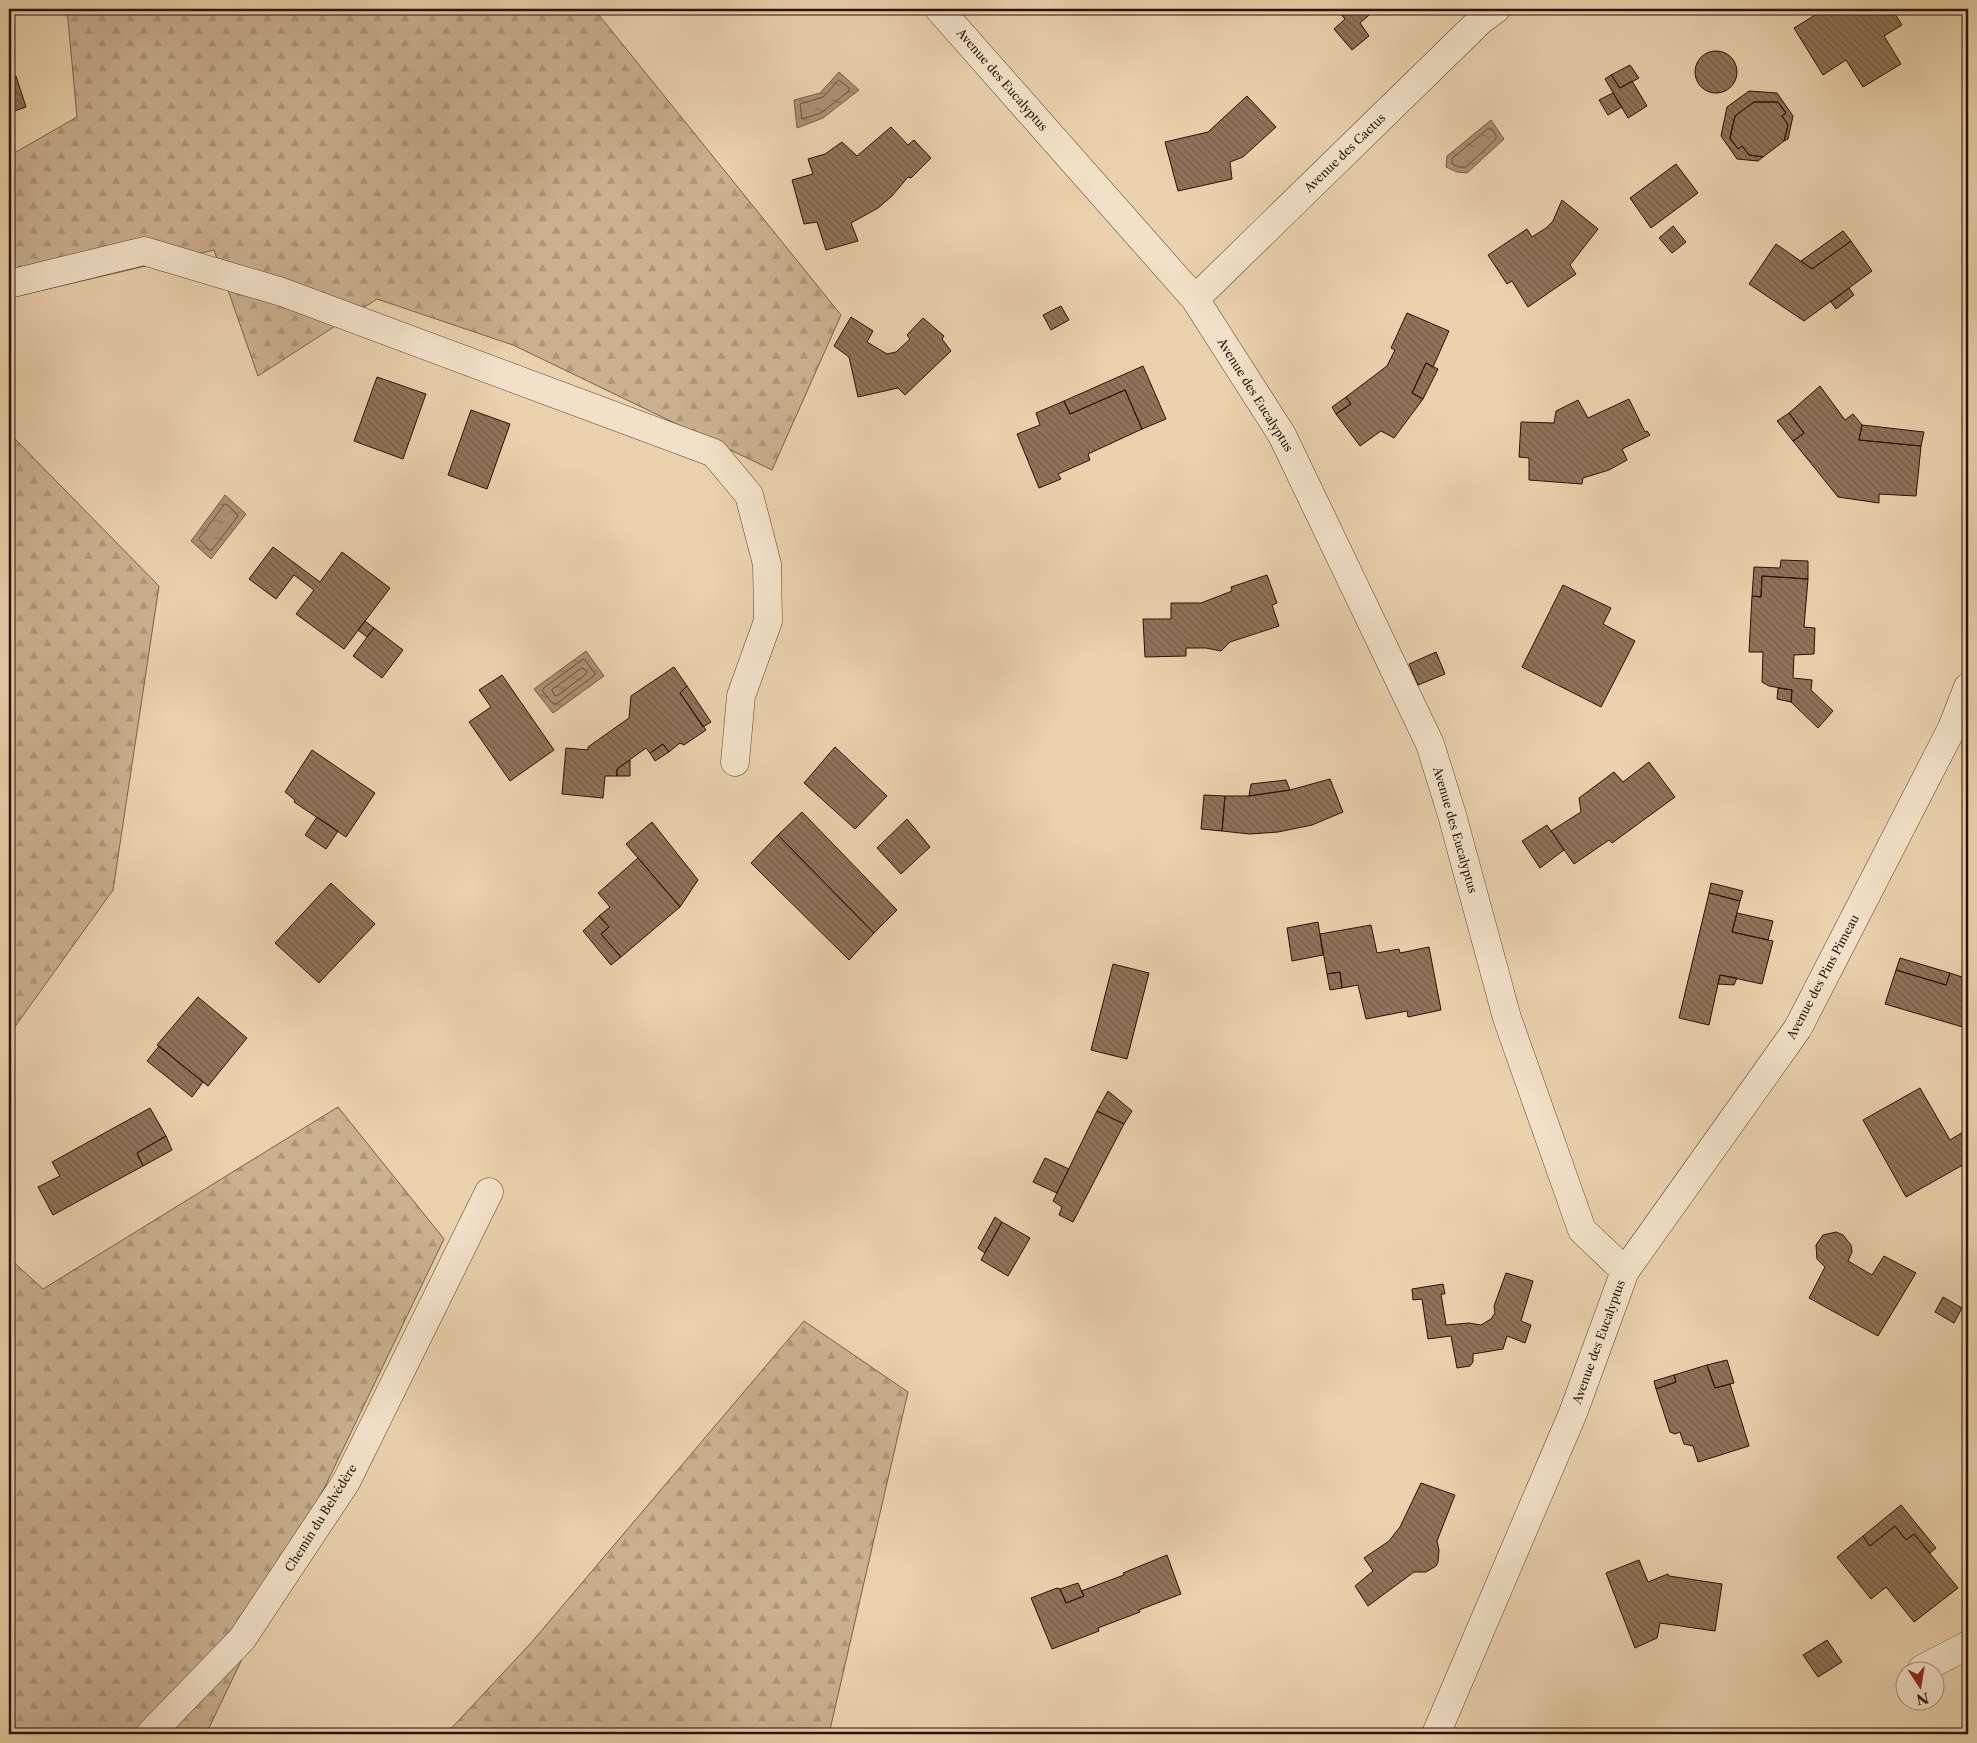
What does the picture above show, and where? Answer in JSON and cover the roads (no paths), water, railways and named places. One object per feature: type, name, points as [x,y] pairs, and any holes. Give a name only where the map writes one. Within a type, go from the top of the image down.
[{"type":"street","name":"Avenue des Eucalyptus","points":[[939,9],[1195,299],[1282,435],[1430,744],[1452,814],[1507,1018],[1582,1230],[1625,1271],[1574,1413],[1436,1734]]},
{"type":"street","name":"Avenue des Cactus","points":[[1195,299],[1481,20],[1496,9]]},
{"type":"street","points":[[9,284],[144,251],[282,292],[714,453],[749,495],[767,564],[768,621],[741,696],[734,762]]},
{"type":"street","name":"Avenue des Pins Pimeau","points":[[1625,1271],[1798,1028],[1952,728],[1968,687]]},
{"type":"street","name":"Chemin du Belvédère","points":[[150,1734],[242,1639],[346,1482],[489,1192]]},
{"type":"street","points":[[1939,1660],[1968,1645]]},
{"type":"water","points":[[839,72],[859,90],[823,118],[797,128],[794,100],[820,93]]},
{"type":"water","points":[[1491,120],[1504,139],[1467,173],[1457,172],[1446,167],[1447,156]]},
{"type":"water","points":[[225,495],[246,514],[211,559],[191,541]]},
{"type":"water","points":[[586,651],[604,676],[553,713],[534,689]]}]
